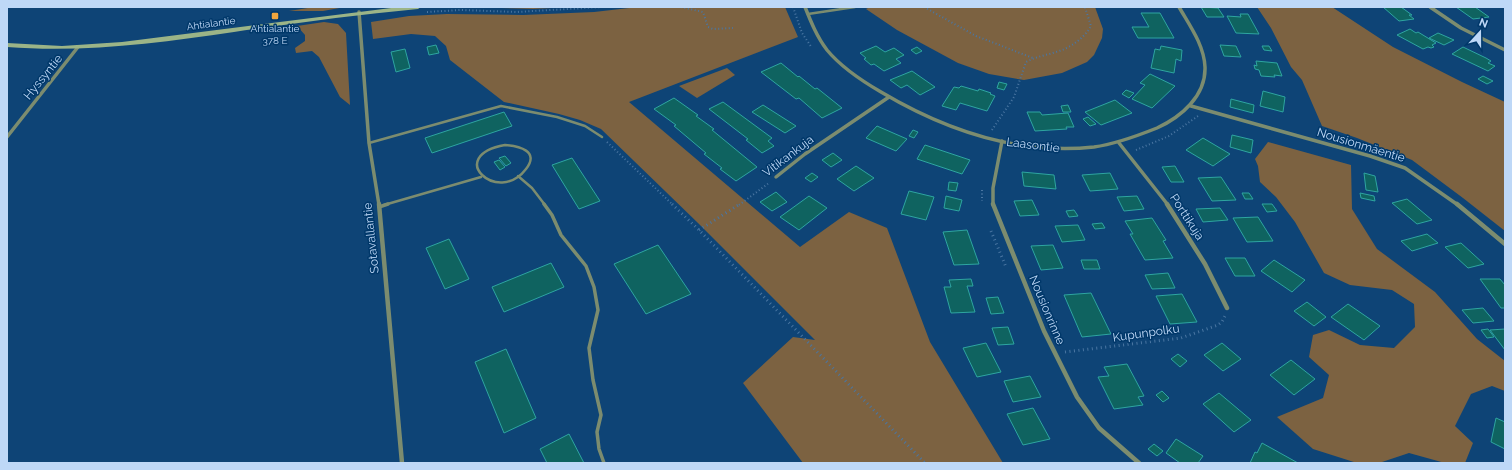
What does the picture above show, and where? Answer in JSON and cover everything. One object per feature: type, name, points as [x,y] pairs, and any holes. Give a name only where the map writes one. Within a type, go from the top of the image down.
[{"type":"street","name":"Laasontie","points":[[805,7],[816,33],[824,46],[836,59],[860,78],[889,97],[938,121],[988,138],[1061,148],[1090,147],[1119,143],[1154,130],[1172,120],[1191,106],[1200,90],[1204,59],[1197,37],[1180,7]]},
{"type":"street","points":[[1430,7],[1461,28],[1505,50]]},
{"type":"street","name":"Ahtialantie","points":[[7,45],[78,47],[171,39],[359,10],[420,10]]},
{"type":"street","name":"Sotavallantie","points":[[359,10],[370,143],[379,207],[402,463]]},
{"type":"street","name":"Hyssyntie","points":[[7,137],[78,47]]},
{"type":"street","name":"Vitikankuja","points":[[776,177],[805,154],[889,97]]},
{"type":"street","name":"Nousionmäentie","points":[[1191,106],[1370,156],[1405,168],[1448,197],[1505,244]]},
{"type":"street","name":"Nousionrinne","points":[[1002,141],[993,188],[993,205],[1054,353],[1077,397],[1091,418],[1109,438],[1138,463]]},
{"type":"street","name":"Porttikuja","points":[[1119,143],[1161,194],[1178,219],[1219,288],[1227,308]]},
{"type":"lane","points":[[808,14],[855,7]]},
{"type":"lane","points":[[370,143],[501,106],[557,117],[585,126],[602,138]]},
{"type":"lane","points":[[505,145],[521,146],[530,154],[530,166],[518,176],[503,181],[494,181],[482,176],[478,172],[476,166],[478,160],[488,150],[505,145]]},
{"type":"lane","points":[[379,207],[482,176]]},
{"type":"lane","points":[[518,176],[532,188],[552,214],[561,235],[586,266],[594,287],[598,310],[588,348],[601,415],[598,432],[599,450],[604,463]]},
{"type":"path","points":[[420,10],[516,12],[602,7]]},
{"type":"path","points":[[681,7],[703,12],[708,27],[713,29],[733,28]]},
{"type":"path","points":[[793,7],[802,33],[814,50]]},
{"type":"path","points":[[924,7],[976,36],[1033,58]]},
{"type":"path","points":[[987,7],[1026,7]]},
{"type":"path","points":[[988,138],[1014,97],[1026,62],[1033,58],[1061,51],[1086,35],[1091,26],[1085,7]]},
{"type":"path","points":[[1134,7],[1166,7]]},
{"type":"path","points":[[1126,152],[1152,144],[1177,133],[1199,115],[1202,110]]},
{"type":"path","points":[[602,138],[699,230],[817,354],[925,463]]},
{"type":"path","name":"Vitikankuja","points":[[699,230],[734,209],[776,177]]},
{"type":"path","name":"Kupunpolku","points":[[1054,353],[1181,338],[1218,325],[1222,322],[1227,308]]},
{"type":"shaded area","points":[[314,7],[345,7],[323,11],[289,11]]},
{"type":"shaded area","points":[[465,7],[571,7],[533,9]]},
{"type":"shaded area","points":[[638,7],[785,7],[798,37],[629,102],[800,247],[849,212],[887,228],[930,342],[1003,463],[803,463],[743,383],[793,337],[815,340],[601,129],[580,120],[559,114],[504,102],[450,60],[446,46],[435,36],[411,34],[373,39],[371,22],[409,16],[447,14],[523,15],[594,12]]},
{"type":"shaded area","points":[[870,7],[1095,7],[1103,29],[1102,38],[1094,55],[1087,62],[1062,73],[1024,80],[989,74],[958,63],[897,30],[866,9]]},
{"type":"shaded area","points":[[1257,7],[1332,7],[1393,47],[1505,102],[1505,231],[1412,160],[1322,126],[1302,80],[1291,67],[1271,28]]},
{"type":"shaded area","points":[[324,22],[338,24],[346,33],[350,105],[340,97],[319,57],[312,51],[296,53],[295,48],[305,41],[305,35],[297,26]]},
{"type":"shaded area","points":[[727,68],[735,75],[697,98],[679,86]]},
{"type":"shaded area","points":[[1268,142],[1351,165],[1352,209],[1377,249],[1435,292],[1477,339],[1505,361],[1505,391],[1492,386],[1471,394],[1455,426],[1473,443],[1465,463],[1445,463],[1409,453],[1379,463],[1357,463],[1313,449],[1277,417],[1323,398],[1329,375],[1309,357],[1313,335],[1329,330],[1360,345],[1394,348],[1415,327],[1414,304],[1392,290],[1350,285],[1324,273],[1295,222],[1276,197],[1260,182],[1258,166],[1255,159]]},
{"type":"building","points":[[1201,7],[1218,8],[1224,17],[1207,17]]},
{"type":"building","points":[[1383,7],[1401,7],[1412,15],[1409,15],[1414,19],[1399,21]]},
{"type":"building","points":[[1456,7],[1475,7],[1489,17],[1473,19]]},
{"type":"building","points":[[1141,13],[1160,13],[1174,38],[1138,38],[1132,27],[1149,27]]},
{"type":"building","points":[[1240,14],[1248,14],[1259,34],[1236,33],[1227,16],[1241,17]]},
{"type":"building","points":[[1410,29],[1436,43],[1432,45],[1434,47],[1423,49],[1397,35]]},
{"type":"building","points":[[1438,33],[1454,40],[1444,45],[1429,38]]},
{"type":"building","points":[[436,45],[439,53],[429,55],[427,47]]},
{"type":"building","points":[[1220,45],[1236,46],[1241,57],[1224,56]]},
{"type":"building","points":[[876,46],[885,52],[894,48],[904,55],[896,59],[901,63],[884,71],[874,64],[871,65],[860,53]]},
{"type":"building","points":[[1161,46],[1182,50],[1181,61],[1176,59],[1174,73],[1151,68],[1155,49],[1160,50]]},
{"type":"building","points":[[1262,46],[1269,46],[1272,51],[1264,50]]},
{"type":"building","points":[[917,47],[922,51],[916,54],[911,50]]},
{"type":"building","points":[[1463,47],[1486,58],[1491,61],[1488,63],[1495,66],[1488,71],[1452,54]]},
{"type":"building","points":[[405,49],[410,68],[396,72],[391,52]]},
{"type":"building","points":[[1256,61],[1277,63],[1282,76],[1261,76],[1259,70],[1255,69],[1254,65],[1257,66]]},
{"type":"building","points":[[781,63],[815,89],[817,88],[842,108],[822,118],[799,98],[796,99],[761,72]]},
{"type":"building","points":[[912,71],[935,87],[920,95],[907,85],[901,88],[890,80]]},
{"type":"building","points":[[1150,74],[1175,86],[1152,108],[1132,99],[1145,85],[1140,83]]},
{"type":"building","points":[[1483,76],[1493,81],[1487,84],[1478,79]]},
{"type":"building","points":[[999,82],[1007,84],[1004,90],[997,88]]},
{"type":"building","points":[[961,86],[978,91],[979,89],[995,96],[987,111],[960,103],[956,110],[942,106],[954,87],[959,88]]},
{"type":"building","points":[[1126,90],[1134,93],[1129,98],[1122,94]]},
{"type":"building","points":[[1263,91],[1285,97],[1283,112],[1260,106]]},
{"type":"building","points":[[674,98],[698,115],[696,116],[714,129],[712,130],[757,167],[736,181],[720,169],[722,168],[704,154],[706,153],[674,126],[676,125],[654,109]]},
{"type":"building","points":[[1231,99],[1254,105],[1253,113],[1230,107]]},
{"type":"building","points":[[1115,100],[1132,113],[1101,125],[1085,112]]},
{"type":"building","points":[[723,102],[772,138],[768,141],[774,146],[762,153],[746,140],[748,139],[709,109]]},
{"type":"building","points":[[763,105],[796,126],[785,133],[752,112]]},
{"type":"building","points":[[1068,105],[1071,112],[1063,112],[1061,106]]},
{"type":"building","points":[[504,112],[512,126],[432,153],[425,138]]},
{"type":"building","points":[[1027,112],[1040,112],[1042,115],[1068,113],[1074,127],[1066,127],[1067,129],[1035,131]]},
{"type":"building","points":[[1088,117],[1096,124],[1090,126],[1083,119]]},
{"type":"building","points":[[877,126],[907,139],[896,151],[866,138]]},
{"type":"building","points":[[913,130],[918,132],[914,138],[909,136]]},
{"type":"building","points":[[1232,135],[1253,140],[1251,153],[1230,147]]},
{"type":"building","points":[[1203,138],[1230,154],[1213,166],[1186,150]]},
{"type":"building","points":[[925,145],[970,160],[962,174],[917,159]]},
{"type":"building","points":[[833,153],[842,160],[831,167],[822,160]]},
{"type":"building","points":[[505,156],[511,163],[506,166],[499,158]]},
{"type":"building","points":[[572,158],[600,201],[579,209],[552,165]]},
{"type":"building","points":[[499,160],[505,167],[500,170],[494,162]]},
{"type":"building","points":[[856,166],[874,178],[854,191],[837,179]]},
{"type":"building","points":[[1175,166],[1184,182],[1171,182],[1162,167]]},
{"type":"building","points":[[1022,172],[1054,175],[1056,189],[1024,186]]},
{"type":"building","points":[[812,173],[818,177],[811,182],[805,178]]},
{"type":"building","points":[[1110,173],[1118,189],[1090,191],[1082,175]]},
{"type":"building","points":[[1364,173],[1375,176],[1378,192],[1366,190]]},
{"type":"building","points":[[1221,177],[1236,200],[1212,201],[1198,178]]},
{"type":"building","points":[[949,182],[958,183],[956,191],[948,190]]},
{"type":"building","points":[[909,191],[934,197],[926,220],[901,214]]},
{"type":"building","points":[[776,192],[787,202],[772,211],[760,202]]},
{"type":"building","points":[[1242,193],[1249,193],[1253,199],[1245,199]]},
{"type":"building","points":[[1360,193],[1374,196],[1375,201],[1361,198]]},
{"type":"building","points":[[809,196],[827,208],[799,230],[780,217]]},
{"type":"building","points":[[946,196],[962,200],[959,211],[944,208]]},
{"type":"building","points":[[1137,196],[1144,209],[1124,211],[1117,197]]},
{"type":"building","points":[[1407,199],[1432,220],[1417,224],[1392,203]]},
{"type":"building","points":[[1032,200],[1039,215],[1020,216],[1014,201]]},
{"type":"building","points":[[1262,204],[1272,204],[1277,211],[1267,212]]},
{"type":"building","points":[[1220,208],[1228,220],[1203,222],[1196,209]]},
{"type":"building","points":[[1074,210],[1078,216],[1069,217],[1066,211]]},
{"type":"building","points":[[1258,217],[1273,241],[1247,242],[1233,218]]},
{"type":"building","points":[[1152,218],[1166,240],[1163,241],[1173,258],[1145,260],[1130,234],[1133,234],[1125,221]]},
{"type":"building","points":[[1102,223],[1105,228],[1095,229],[1092,224]]},
{"type":"building","points":[[1078,225],[1085,240],[1062,242],[1055,226]]},
{"type":"building","points":[[967,230],[979,264],[954,265],[943,232]]},
{"type":"building","points":[[1427,234],[1438,243],[1412,251],[1401,241]]},
{"type":"building","points":[[449,239],[469,279],[445,289],[426,248]]},
{"type":"building","points":[[1461,243],[1484,264],[1468,268],[1445,247]]},
{"type":"building","points":[[658,245],[691,294],[646,314],[614,264]]},
{"type":"building","points":[[1053,245],[1063,268],[1041,270],[1031,246]]},
{"type":"building","points":[[1225,258],[1245,258],[1255,276],[1235,276]]},
{"type":"building","points":[[1081,260],[1097,260],[1100,269],[1084,269]]},
{"type":"building","points":[[1274,260],[1305,280],[1292,292],[1261,271]]},
{"type":"building","points":[[551,263],[564,287],[504,312],[492,287]]},
{"type":"building","points":[[1168,273],[1175,288],[1152,289],[1145,275]]},
{"type":"building","points":[[971,279],[973,286],[967,286],[975,312],[951,313],[944,287],[951,287],[949,280]]},
{"type":"building","points":[[1480,279],[1500,279],[1505,285],[1505,308],[1501,308]]},
{"type":"building","points":[[1091,293],[1111,334],[1082,337],[1064,295]]},
{"type":"building","points":[[1182,294],[1197,322],[1170,324],[1156,296]]},
{"type":"building","points":[[998,297],[1004,313],[991,314],[986,298]]},
{"type":"building","points":[[1307,302],[1326,317],[1314,326],[1294,311]]},
{"type":"building","points":[[1348,304],[1380,326],[1364,340],[1331,317]]},
{"type":"building","points":[[1483,308],[1494,321],[1473,323],[1462,310]]},
{"type":"building","points":[[1008,327],[1014,344],[998,345],[992,328]]},
{"type":"building","points":[[1488,329],[1494,337],[1487,338],[1481,330]]},
{"type":"building","points":[[1505,329],[1505,350],[1490,330]]},
{"type":"building","points":[[986,343],[1001,372],[977,377],[963,348]]},
{"type":"building","points":[[1222,343],[1241,359],[1223,371],[1204,355]]},
{"type":"building","points":[[506,349],[536,418],[504,433],[475,362]]},
{"type":"building","points":[[1178,354],[1187,361],[1180,367],[1171,359]]},
{"type":"building","points":[[1291,360],[1315,379],[1294,395],[1270,375]]},
{"type":"building","points":[[1127,364],[1144,396],[1138,397],[1143,405],[1114,409],[1098,377],[1109,376],[1104,367]]},
{"type":"building","points":[[1030,376],[1041,397],[1013,402],[1004,381]]},
{"type":"building","points":[[1162,391],[1169,398],[1163,402],[1156,395]]},
{"type":"building","points":[[1219,393],[1251,420],[1234,432],[1203,404]]},
{"type":"building","points":[[1033,408],[1050,439],[1023,445],[1007,414]]},
{"type":"building","points":[[1496,418],[1505,422],[1505,449],[1491,442]]},
{"type":"building","points":[[569,434],[584,463],[547,463],[540,449]]},
{"type":"building","points":[[1176,439],[1203,456],[1198,463],[1180,463],[1166,453]]},
{"type":"building","points":[[1262,443],[1298,463],[1250,463],[1255,452],[1257,453]]},
{"type":"building","points":[[1154,444],[1163,451],[1157,456],[1148,449]]},
{"type":"place","name":"Ahtialantie 378 E","points":[[275,16]]}]
